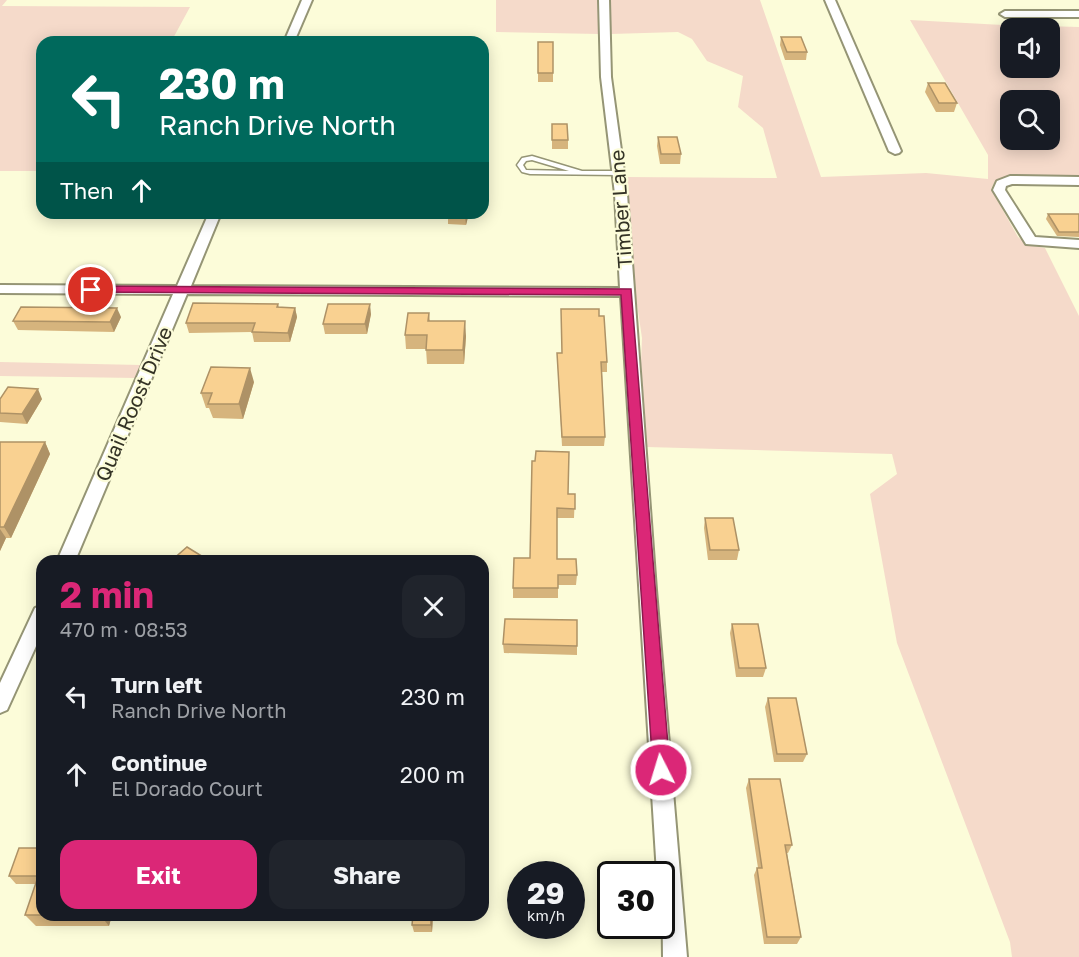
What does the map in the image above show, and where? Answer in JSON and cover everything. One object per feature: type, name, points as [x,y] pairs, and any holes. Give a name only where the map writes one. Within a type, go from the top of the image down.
[{"type":"street","points":[[292,36],[307,0]]},
{"type":"street","name":"Timber Lane","points":[[604,0],[606,77],[619,173],[675,957]]},
{"type":"street","points":[[830,0],[895,151]]},
{"type":"street","points":[[1005,14],[1079,14]]},
{"type":"street","points":[[1079,181],[1010,180],[1001,184],[999,190],[1031,241],[1079,244]]},
{"type":"street","name":"Quail Roost Drive","points":[[69,555],[212,219]]},
{"type":"street","points":[[0,288],[182,291],[627,291]]},
{"type":"street","points":[[0,704],[36,625]]},
{"type":"lane","points":[[580,172],[532,158],[524,159],[520,165],[524,171],[530,172],[619,173]]},
{"type":"shaded area","points":[[0,0],[7,0],[2,6],[190,7],[174,36],[36,36],[36,171],[0,171]]},
{"type":"shaded area","points":[[496,0],[598,0],[599,34],[496,32]]},
{"type":"shaded area","points":[[610,0],[760,0],[821,177],[926,173],[988,179],[988,155],[910,20],[1000,25],[1000,78],[1060,78],[1060,26],[1079,27],[1079,177],[1008,176],[995,181],[991,189],[1018,237],[1028,245],[1045,248],[1079,316],[1079,957],[1012,957],[1010,942],[897,643],[870,494],[897,474],[892,454],[647,447],[641,364],[642,338],[635,291],[627,177],[777,178],[763,128],[738,107],[743,76],[707,61],[692,39],[678,32],[611,34]]},
{"type":"shaded area","points":[[0,362],[141,365],[136,378],[0,376]]},
{"type":"building","points":[[781,37],[801,37],[807,52],[787,52]]},
{"type":"building","points":[[538,42],[553,42],[553,73],[538,73]]},
{"type":"building","points":[[928,83],[945,83],[957,103],[939,103]]},
{"type":"building","points":[[552,124],[567,124],[568,140],[552,140]]},
{"type":"building","points":[[658,137],[677,137],[681,154],[661,154]]},
{"type":"building","points":[[1048,214],[1079,214],[1079,232],[1059,232]]},
{"type":"building","points":[[193,303],[278,304],[277,307],[295,308],[288,333],[252,332],[255,323],[186,323]]},
{"type":"building","points":[[328,304],[370,304],[365,324],[323,324]]},
{"type":"building","points":[[21,307],[117,308],[110,322],[13,321]]},
{"type":"building","points":[[561,309],[599,309],[599,316],[604,316],[607,362],[601,362],[605,437],[562,437],[557,353],[562,353]]},
{"type":"building","points":[[408,313],[429,313],[428,321],[465,321],[463,350],[426,350],[427,335],[405,335]]},
{"type":"building","points":[[211,367],[250,368],[239,404],[208,404],[212,393],[201,393]]},
{"type":"building","points":[[8,387],[38,389],[22,414],[0,413],[0,399]]},
{"type":"building","points":[[0,442],[45,442],[4,527],[0,527]]},
{"type":"building","points":[[536,451],[569,452],[568,494],[575,494],[575,509],[557,508],[557,559],[576,559],[577,575],[558,575],[558,588],[513,588],[514,558],[530,558],[532,461],[535,461]]},
{"type":"building","points":[[705,518],[733,518],[739,550],[710,550]]},
{"type":"building","points":[[187,547],[200,555],[178,555]]},
{"type":"building","points":[[505,619],[577,620],[577,646],[503,644]]},
{"type":"building","points":[[732,624],[758,624],[766,668],[739,668]]},
{"type":"building","points":[[768,698],[796,698],[807,754],[777,754]]},
{"type":"building","points":[[749,779],[780,779],[792,845],[785,845],[801,937],[767,937],[757,868],[762,868]]},
{"type":"building","points":[[19,848],[36,848],[36,876],[9,876]]},
{"type":"building","points":[[36,883],[36,915],[25,915]]},
{"type":"building","points":[[412,921],[431,921],[431,925],[412,925]]},
{"type":"route","points":[[91,290],[627,291],[661,770]]}]
